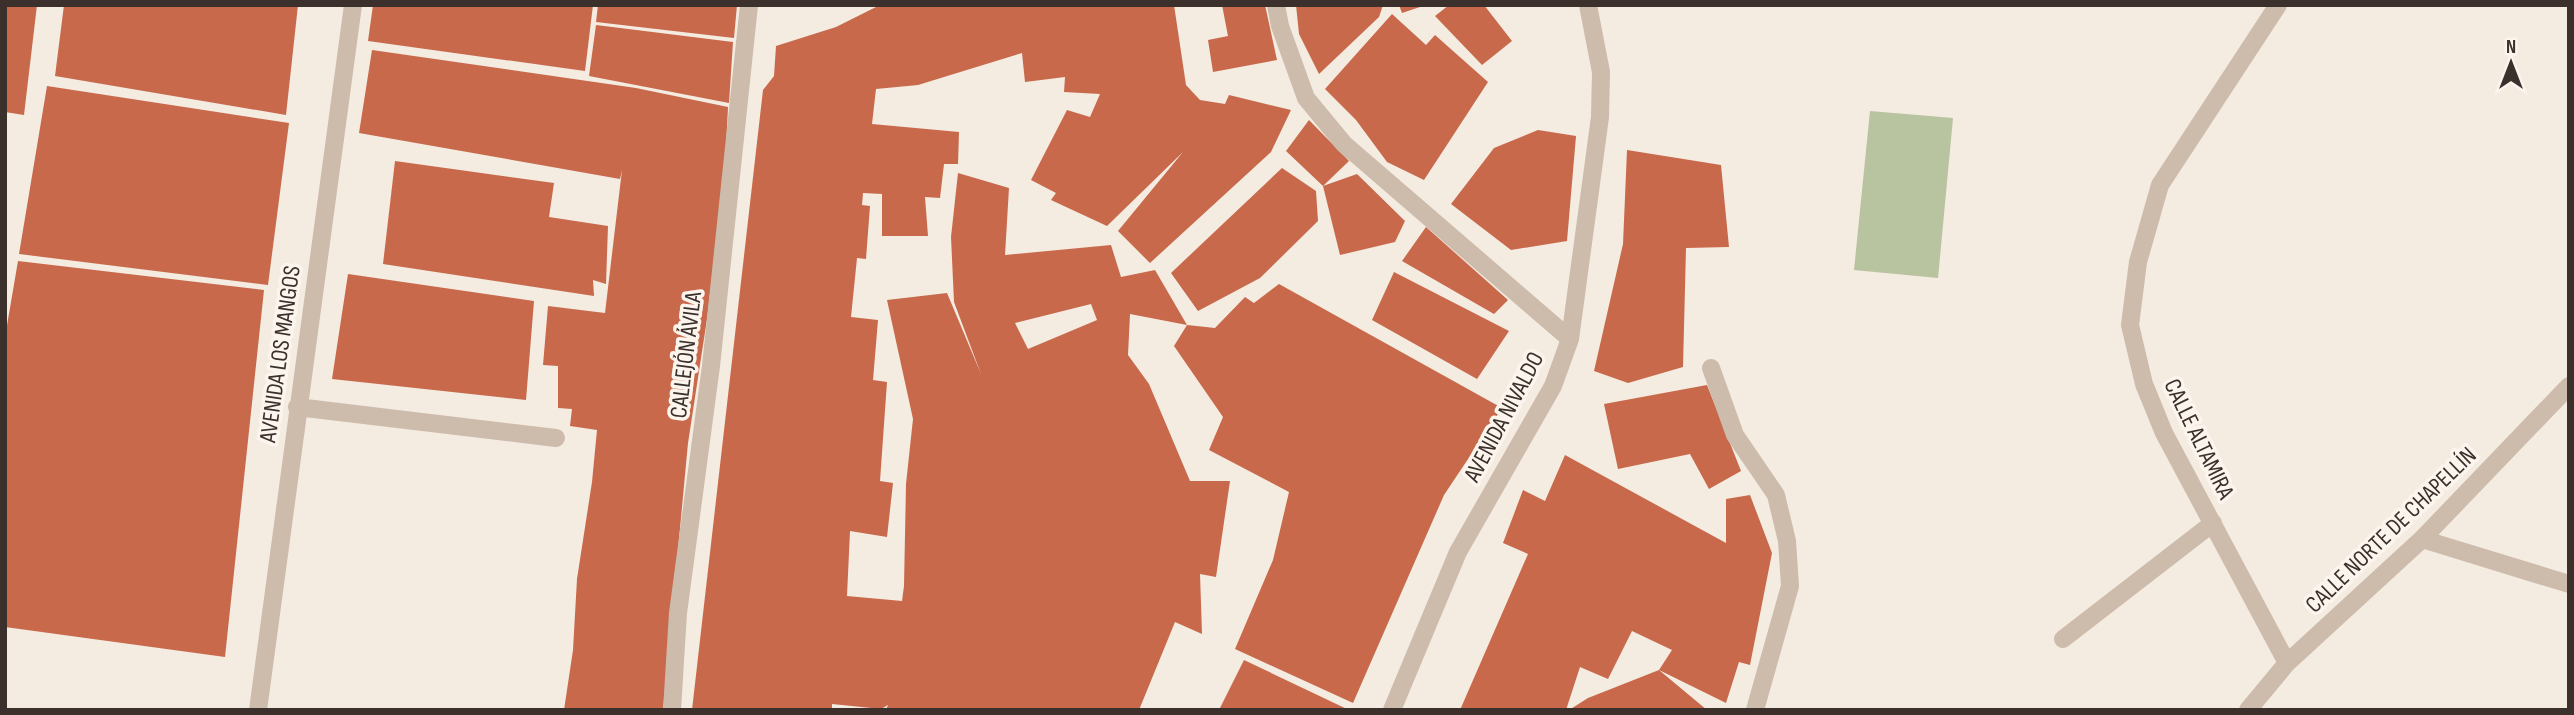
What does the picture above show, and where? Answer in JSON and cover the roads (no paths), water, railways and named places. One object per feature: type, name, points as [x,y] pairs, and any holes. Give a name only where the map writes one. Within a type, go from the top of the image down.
[{"type":"street","name":"AVENIDA LOS MANGOS","points":[[258,710],[353,5]]},
{"type":"street","name":"CALLEJÓN ÁVILA","points":[[672,710],[678,613],[710,366],[749,5]]},
{"type":"street","points":[[1276,5],[1280,26],[1306,99],[1344,144],[1570,339]]},
{"type":"street","name":"AVENIDA NIVALDO","points":[[1392,710],[1458,552],[1553,386],[1570,339],[1600,117],[1601,72],[1588,5]]},
{"type":"street","name":"CALLE ALTAMIRA","points":[[2278,5],[2160,185],[2138,262],[2130,325],[2144,384],[2164,433],[2287,663]]},
{"type":"street","points":[[1711,368],[1735,435],[1776,495],[1787,541],[1790,586],[1755,710]]},
{"type":"street","name":"CALLE NORTE DE CHAPELLÍN","points":[[2248,710],[2287,663],[2422,539],[2569,386]]},
{"type":"street","points":[[297,407],[556,438]]},
{"type":"street","points":[[2063,639],[2213,523]]},
{"type":"street","points":[[2422,539],[2569,584]]}]
